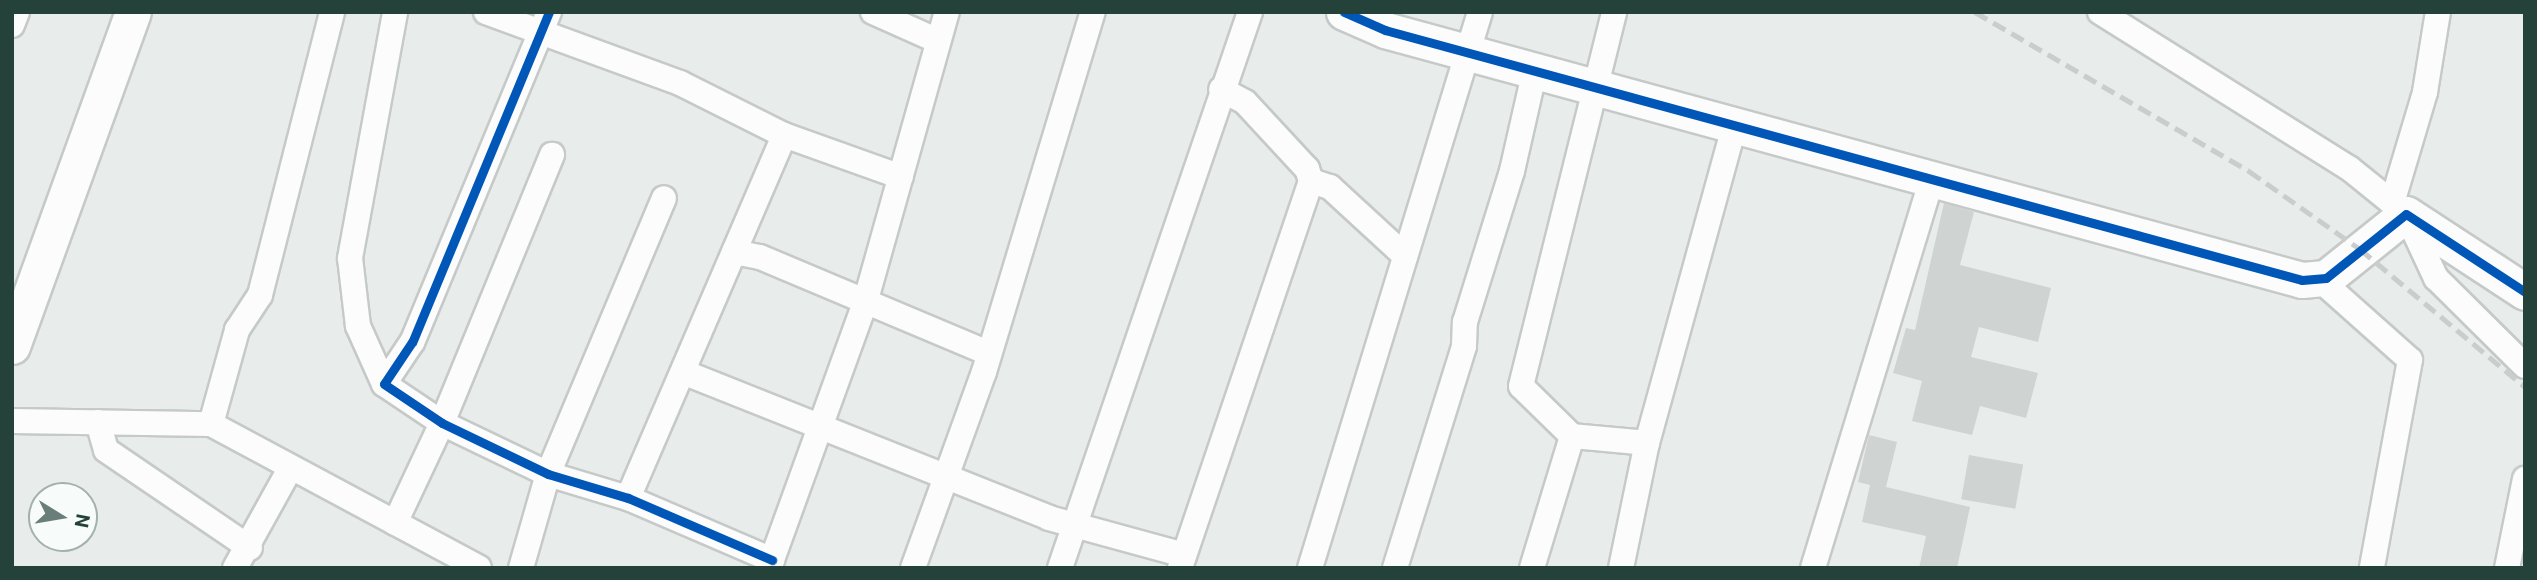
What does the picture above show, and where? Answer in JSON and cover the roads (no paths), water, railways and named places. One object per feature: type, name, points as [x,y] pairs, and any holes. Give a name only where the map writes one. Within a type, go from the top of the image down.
[{"type":"street","points":[[12,25],[17,12]]},
{"type":"street","points":[[13,344],[133,12]]},
{"type":"street","points":[[211,424],[237,330],[264,282],[332,12]]},
{"type":"street","points":[[395,12],[350,258],[358,326],[384,384],[442,423],[548,474],[628,498],[771,564],[865,303],[947,12]]},
{"type":"street","points":[[486,12],[546,21],[784,135],[901,177]]},
{"type":"street","points":[[873,12],[938,41]]},
{"type":"street","points":[[913,568],[948,480],[1093,12]]},
{"type":"street","points":[[1060,568],[1220,89],[1250,12]]},
{"type":"street","points":[[1344,12],[1385,30],[1932,178],[2204,258],[2302,280],[2326,278],[2399,208],[2425,92],[2438,12]]},
{"type":"street","points":[[1310,568],[1470,52],[1480,12]]},
{"type":"street","points":[[1614,12],[1598,87],[1521,386],[1572,436],[1647,443]]},
{"type":"street","points":[[2100,12],[2134,22],[2349,168],[2399,208],[2523,285]]},
{"type":"street","points":[[384,384],[412,342],[546,21]]},
{"type":"street","points":[[1395,568],[1464,346],[1465,323],[1512,171],[1535,70]]},
{"type":"street","points":[[683,372],[821,431],[948,480],[1182,561],[1311,181],[1307,169],[1245,102],[1220,89]]},
{"type":"street","points":[[1621,568],[1647,443],[1735,124]]},
{"type":"street","points":[[628,498],[784,135]]},
{"type":"street","points":[[395,523],[442,423],[552,155]]},
{"type":"street","points":[[1812,568],[1932,178]]},
{"type":"street","points":[[1311,181],[1330,187],[1405,256]]},
{"type":"street","points":[[521,568],[548,474],[664,198]]},
{"type":"street","points":[[2399,208],[2436,278],[2525,366]]},
{"type":"street","points":[[734,252],[760,257],[986,352]]},
{"type":"street","points":[[2318,278],[2410,360],[2372,568]]},
{"type":"street","points":[[12,421],[211,424],[479,568]]},
{"type":"street","points":[[98,422],[106,450],[250,548]]},
{"type":"street","points":[[1532,568],[1572,436]]},
{"type":"street","points":[[235,568],[250,548],[291,467]]},
{"type":"street","points":[[2507,568],[2525,479]]},
{"type":"railway","points":[[1975,12],[2249,171],[2360,249],[2525,387]]}]
